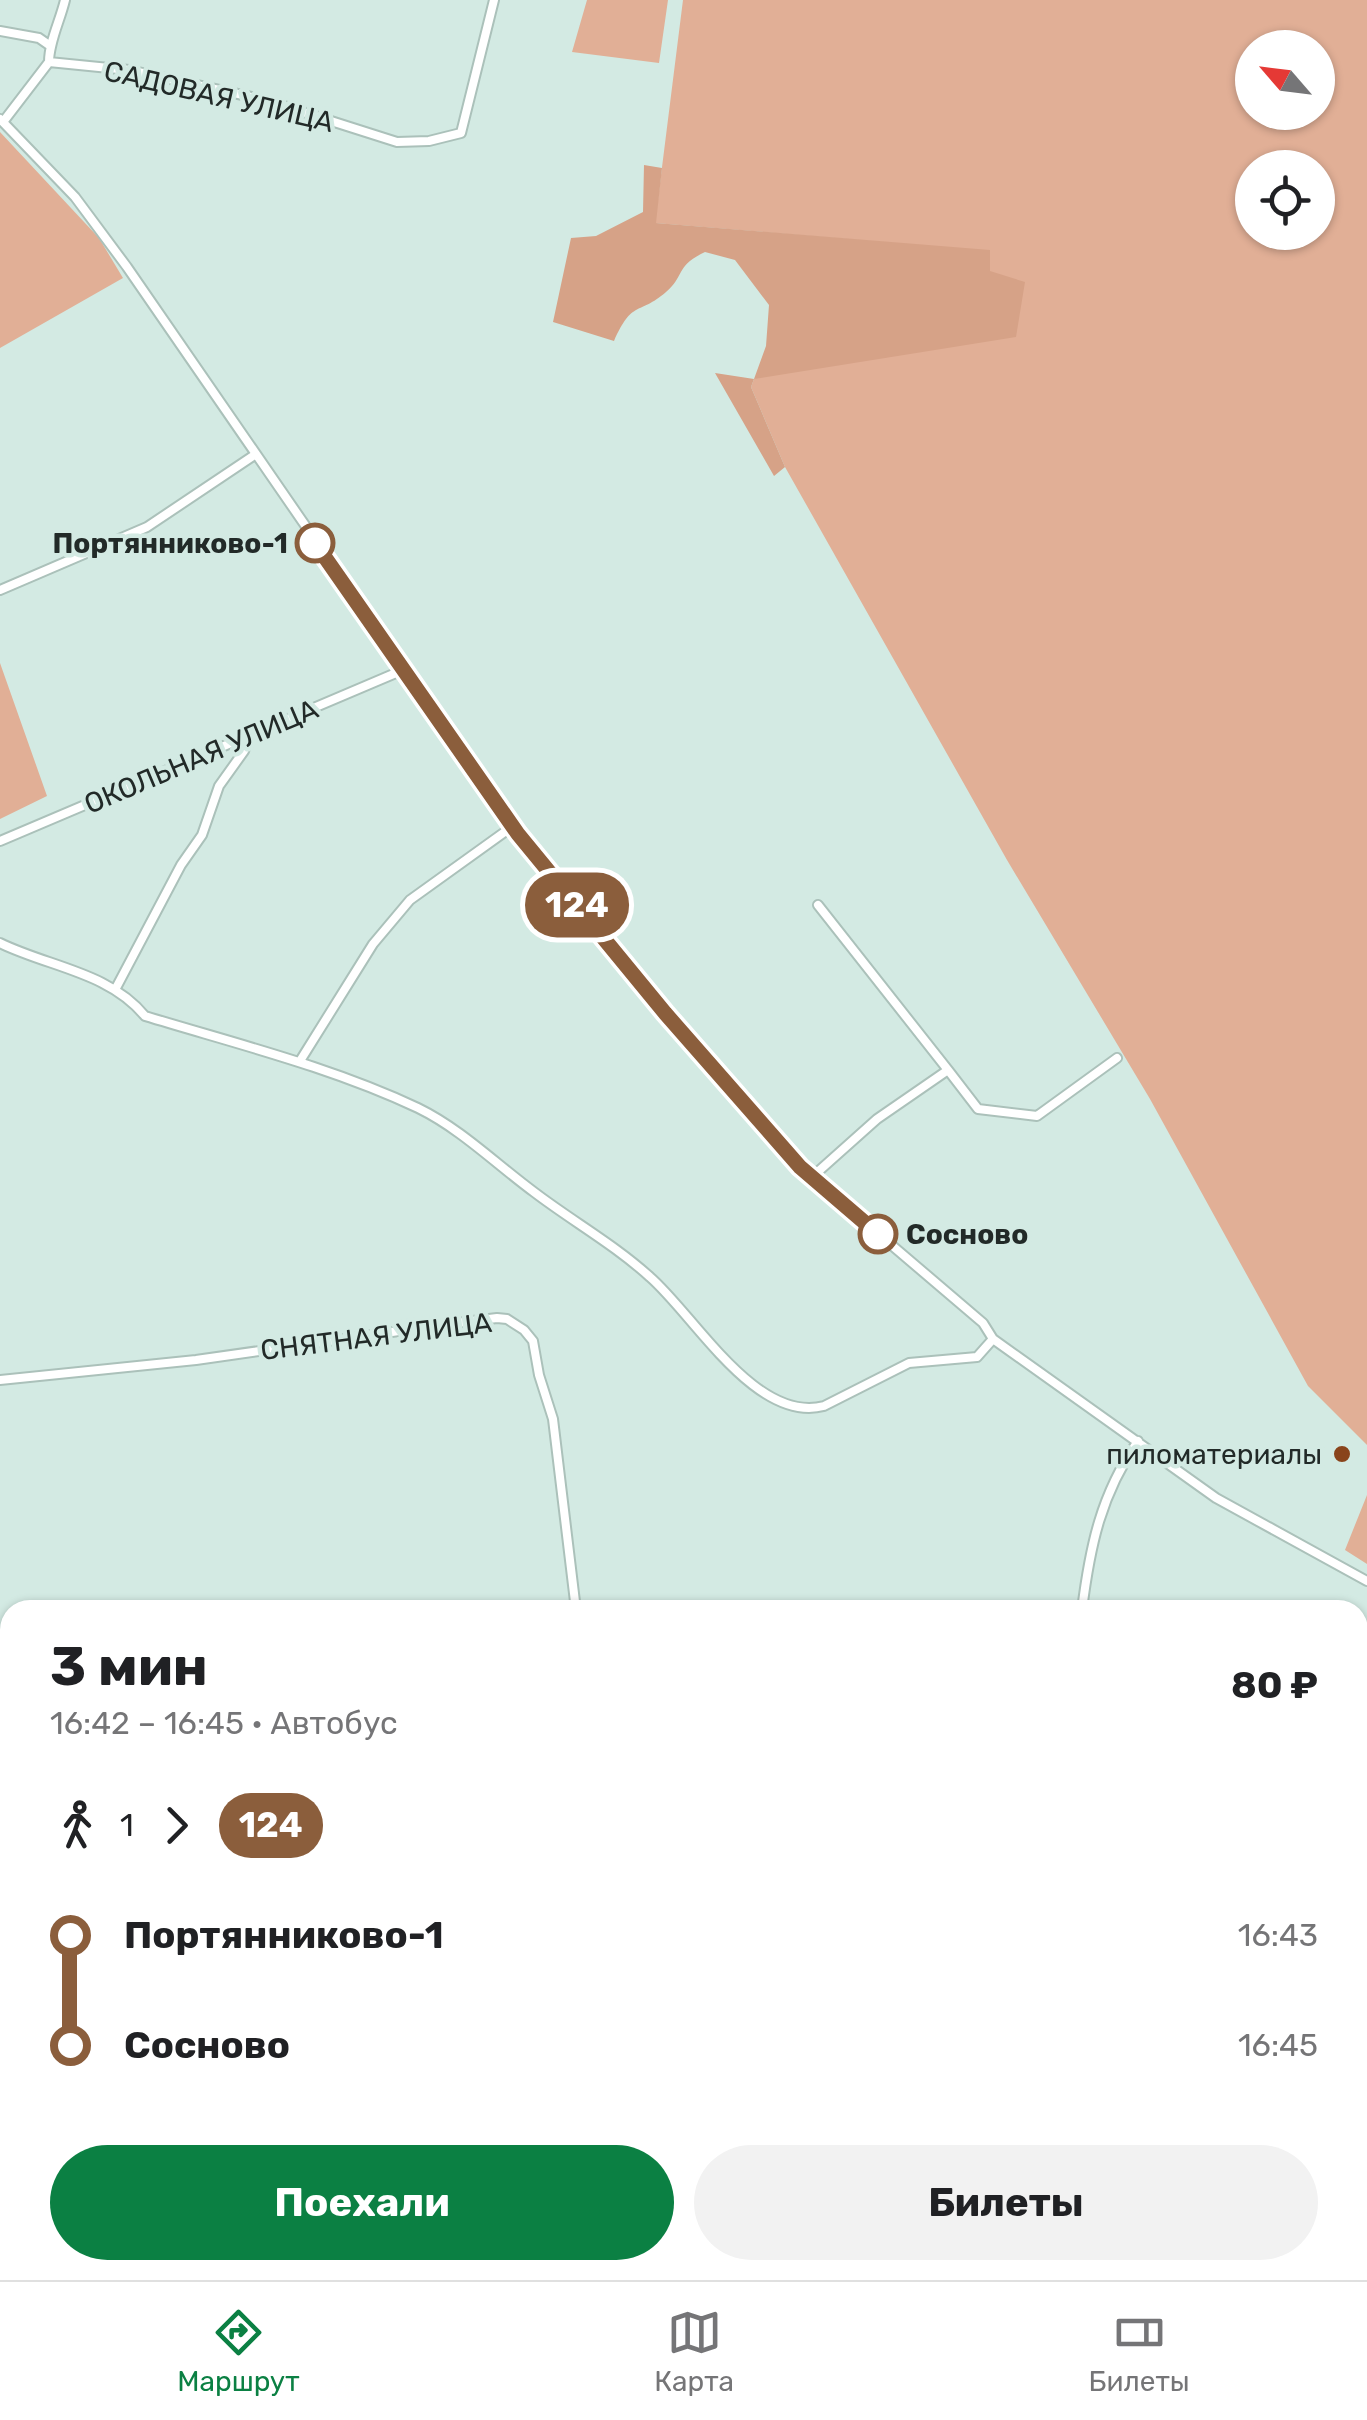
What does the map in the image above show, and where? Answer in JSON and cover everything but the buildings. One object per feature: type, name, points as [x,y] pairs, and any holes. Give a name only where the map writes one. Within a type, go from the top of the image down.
[{"type":"street","points":[[65,0],[56,36],[49,45],[49,62],[1,120],[75,197],[127,266],[513,826],[665,1013],[812,1177],[983,1323],[993,1339],[1216,1498],[1367,1581]]},
{"type":"street","name":"САДОВАЯ УЛИЦА","points":[[49,62],[129,70],[265,100],[397,142],[429,141],[461,133],[494,0]]},
{"type":"street","points":[[0,30],[39,38],[49,45]]},
{"type":"street","points":[[0,590],[147,527],[256,454]]},
{"type":"street","name":"ОКОЛЬНАЯ УЛИЦА","points":[[0,841],[403,670]]},
{"type":"street","points":[[116,988],[181,864],[202,835],[219,786],[250,736]]},
{"type":"street","points":[[300,1061],[374,944],[410,900],[513,826]]},
{"type":"street","points":[[818,905],[978,1109],[1037,1116],[1117,1058]]},
{"type":"street","points":[[0,944],[116,988],[146,1016],[300,1061],[420,1109],[498,1160],[530,1189],[645,1272],[676,1300],[737,1374],[796,1408],[824,1406],[909,1363],[976,1356],[993,1339]]},
{"type":"street","points":[[812,1177],[878,1120],[948,1070]]},
{"type":"street","name":"СНЯТНАЯ УЛИЦА","points":[[0,1380],[196,1360],[497,1318],[515,1323],[532,1341],[553,1419],[575,1600]]},
{"type":"street","points":[[1083,1600],[1087,1570],[1110,1485],[1138,1441]]},
{"type":"shaded area","points":[[587,0],[668,0],[659,63],[572,52]]},
{"type":"shaded area","points":[[683,0],[1367,0],[1367,1445],[1308,1386],[1150,1099],[1007,860],[785,467],[751,387],[754,379],[989,271],[990,251],[655,223]]},
{"type":"shaded area","points":[[0,132],[99,238],[123,278],[0,348]]},
{"type":"shaded area","points":[[644,165],[662,168],[656,223],[990,250],[990,271],[1025,282],[1016,337],[754,379],[766,346],[769,305],[735,260],[705,252],[684,267],[666,292],[631,313],[614,341],[553,322],[571,238],[596,236],[643,212]]},
{"type":"shaded area","points":[[715,373],[754,379],[751,387],[785,467],[774,476]]},
{"type":"shaded area","points":[[0,663],[47,796],[0,819]]},
{"type":"shaded area","points":[[1367,1495],[1367,1564],[1345,1550]]},
{"type":"bus line","name":"124","points":[[315,543],[518,834],[665,1013],[800,1167],[878,1234]]},
{"type":"place","name":"Портянниково-1","points":[[315,543]]},
{"type":"place","name":"Сосново","points":[[878,1234]]},
{"type":"place","name":"пиломатериалы","points":[[1342,1454]]}]
